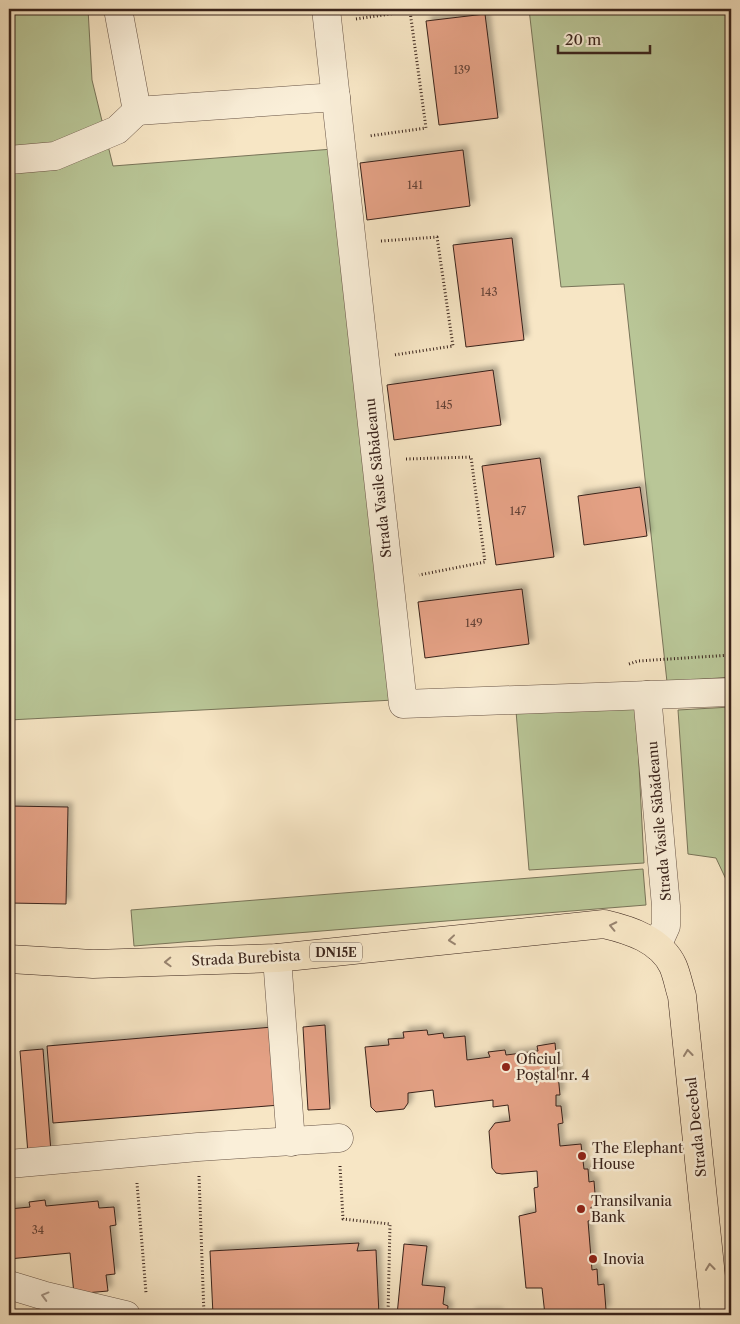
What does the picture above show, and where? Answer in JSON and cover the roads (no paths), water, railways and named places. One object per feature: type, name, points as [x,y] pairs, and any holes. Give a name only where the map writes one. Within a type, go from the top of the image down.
[{"type":"main road","name":"Strada Burebista","points":[[9,959],[93,964],[277,958],[604,924],[623,928],[657,946]]},
{"type":"main road","name":"Strada Decebal","points":[[657,946],[673,965],[682,996],[716,1315]]},
{"type":"street","points":[[118,9],[137,111]]},
{"type":"street","name":"Strada Vasile Săbădeanu","points":[[326,9],[403,704],[731,692]]},
{"type":"street","points":[[9,160],[55,156],[117,130],[137,111],[336,97]]},
{"type":"street","name":"Strada Vasile Săbădeanu","points":[[647,695],[666,906],[666,926],[657,946]]},
{"type":"street","points":[[277,958],[291,1142]]},
{"type":"street","points":[[9,1164],[198,1147],[339,1138]]},
{"type":"street","points":[[9,1284],[42,1295],[126,1315]]},
{"type":"place","name":"Oficiul Poștal nr. 4","points":[[506,1067]]},
{"type":"place","name":"The Elephant House","points":[[582,1156]]},
{"type":"place","name":"Transilvania Bank","points":[[581,1209]]},
{"type":"place","name":"Inovia","points":[[593,1259]]}]
